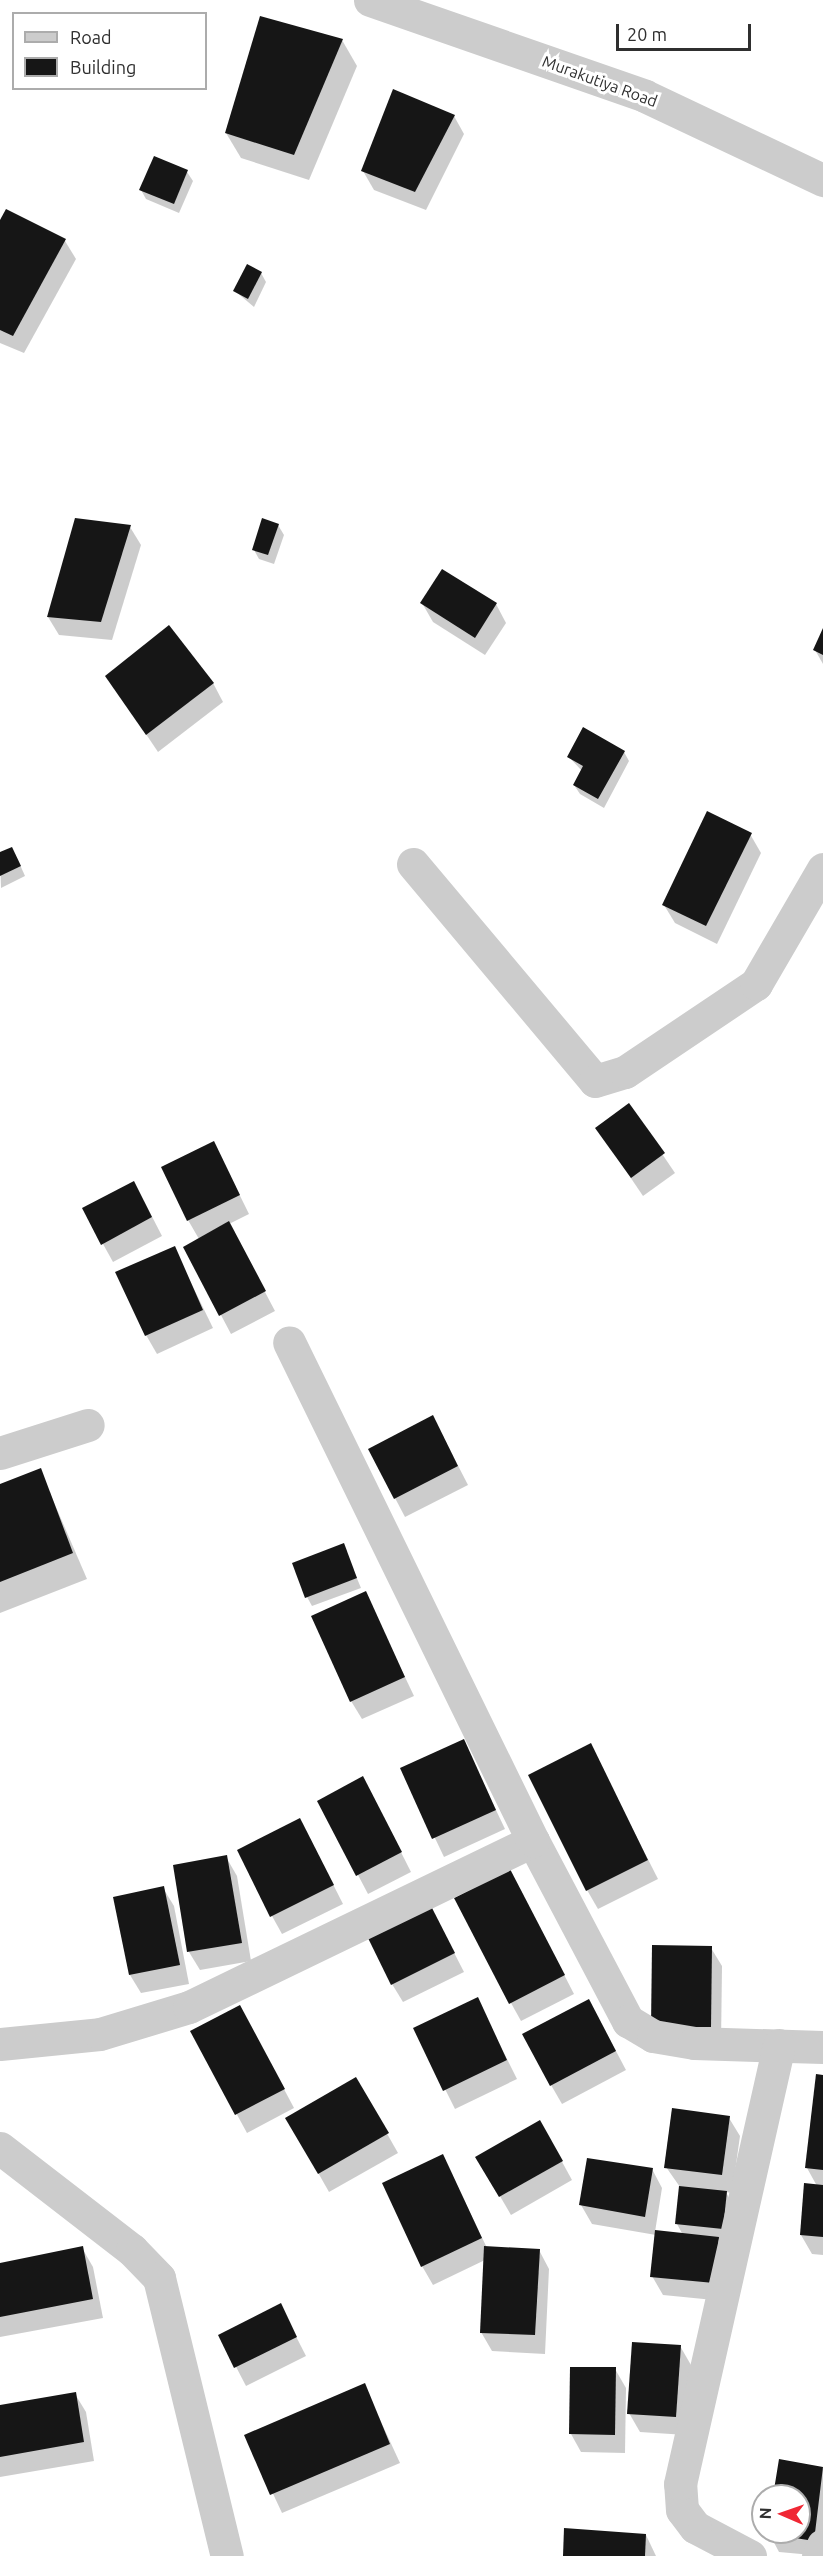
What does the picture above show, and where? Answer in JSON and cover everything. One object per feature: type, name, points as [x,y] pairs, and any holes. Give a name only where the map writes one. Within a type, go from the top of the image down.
[{"type":"street","name":"Murakutiya Road","points":[[370,0],[645,96],[823,180]]},
{"type":"street","points":[[413,864],[595,1081],[625,1072],[756,984],[823,869]]},
{"type":"street","points":[[289,1342],[533,1840],[628,2021],[653,2036],[694,2043],[823,2047]]},
{"type":"street","points":[[0,1453],[88,1425]]},
{"type":"street","points":[[0,2044],[100,2034],[189,2007],[533,1840]]},
{"type":"street","points":[[750,2556],[695,2527],[682,2510],[680,2484],[779,2045]]},
{"type":"street","points":[[0,2148],[132,2250],[159,2278],[227,2556]]},
{"type":"street","points":[[818,2556],[823,2545]]},
{"type":"building","points":[[260,16],[343,39],[294,155],[225,133]]},
{"type":"building","points":[[393,89],[455,115],[415,192],[361,171]]},
{"type":"building","points":[[154,156],[188,170],[174,204],[139,190]]},
{"type":"building","points":[[6,209],[66,239],[13,336],[0,330],[0,220]]},
{"type":"building","points":[[247,264],[262,272],[248,299],[233,291]]},
{"type":"building","points":[[75,518],[131,525],[101,622],[47,617]]},
{"type":"building","points":[[262,518],[279,524],[268,555],[252,550]]},
{"type":"building","points":[[442,569],[497,603],[475,638],[420,603]]},
{"type":"building","points":[[169,625],[214,683],[146,735],[105,676]]},
{"type":"building","points":[[823,628],[823,655],[813,650]]},
{"type":"building","points":[[583,727],[625,751],[598,799],[573,785],[583,766],[567,757]]},
{"type":"building","points":[[707,811],[752,833],[706,926],[662,905]]},
{"type":"building","points":[[12,847],[21,866],[0,876],[0,852]]},
{"type":"building","points":[[629,1103],[665,1153],[631,1178],[595,1128]]},
{"type":"building","points":[[214,1141],[240,1195],[187,1221],[161,1167]]},
{"type":"building","points":[[134,1181],[152,1217],[101,1245],[82,1208]]},
{"type":"building","points":[[229,1221],[266,1291],[219,1316],[183,1247]]},
{"type":"building","points":[[175,1246],[203,1310],[145,1336],[115,1272]]},
{"type":"building","points":[[433,1415],[458,1466],[394,1499],[368,1449]]},
{"type":"building","points":[[41,1468],[73,1553],[0,1582],[0,1484]]},
{"type":"building","points":[[344,1543],[357,1578],[305,1598],[292,1563]]},
{"type":"building","points":[[366,1591],[405,1677],[350,1702],[311,1616]]},
{"type":"building","points":[[464,1739],[496,1810],[432,1839],[400,1768]]},
{"type":"building","points":[[591,1743],[648,1860],[586,1891],[528,1775]]},
{"type":"building","points":[[363,1776],[402,1852],[356,1876],[317,1801]]},
{"type":"building","points":[[300,1818],[334,1885],[270,1917],[237,1850]]},
{"type":"building","points":[[227,1855],[242,1943],[187,1952],[173,1865]]},
{"type":"building","points":[[510,1869],[565,1975],[509,2004],[454,1898]]},
{"type":"building","points":[[164,1886],[180,1965],[129,1975],[113,1897]]},
{"type":"building","points":[[430,1904],[455,1953],[391,1985],[367,1936]]},
{"type":"building","points":[[652,1945],[712,1946],[711,2027],[651,2027]]},
{"type":"building","points":[[478,1997],[507,2060],[443,2091],[413,2028]]},
{"type":"building","points":[[589,1999],[616,2051],[550,2086],[522,2034]]},
{"type":"building","points":[[240,2005],[285,2089],[235,2115],[190,2031]]},
{"type":"building","points":[[816,2074],[823,2075],[823,2170],[805,2168]]},
{"type":"building","points":[[356,2077],[389,2133],[318,2174],[285,2118]]},
{"type":"building","points":[[672,2108],[730,2116],[722,2175],[664,2168]]},
{"type":"building","points":[[540,2120],[563,2161],[499,2197],[475,2157]]},
{"type":"building","points":[[443,2154],[482,2238],[421,2267],[382,2183]]},
{"type":"building","points":[[587,2158],[653,2168],[645,2217],[579,2205]]},
{"type":"building","points":[[804,2183],[823,2185],[823,2237],[800,2235]]},
{"type":"building","points":[[679,2186],[727,2191],[723,2229],[675,2224]]},
{"type":"building","points":[[655,2230],[719,2237],[714,2283],[650,2277]]},
{"type":"building","points":[[83,2246],[93,2299],[0,2317],[0,2263]]},
{"type":"building","points":[[484,2246],[540,2249],[535,2335],[480,2333]]},
{"type":"building","points":[[281,2303],[297,2337],[234,2368],[218,2335]]},
{"type":"building","points":[[632,2342],[681,2345],[676,2417],[627,2414]]},
{"type":"building","points":[[570,2367],[616,2367],[615,2435],[569,2434]]},
{"type":"building","points":[[365,2383],[390,2444],[270,2495],[244,2435]]},
{"type":"building","points":[[76,2392],[84,2442],[0,2457],[0,2405]]},
{"type":"building","points":[[779,2459],[823,2467],[814,2541],[811,2541],[811,2484],[775,2484]]},
{"type":"building","points":[[564,2528],[646,2534],[645,2556],[563,2556]]}]
